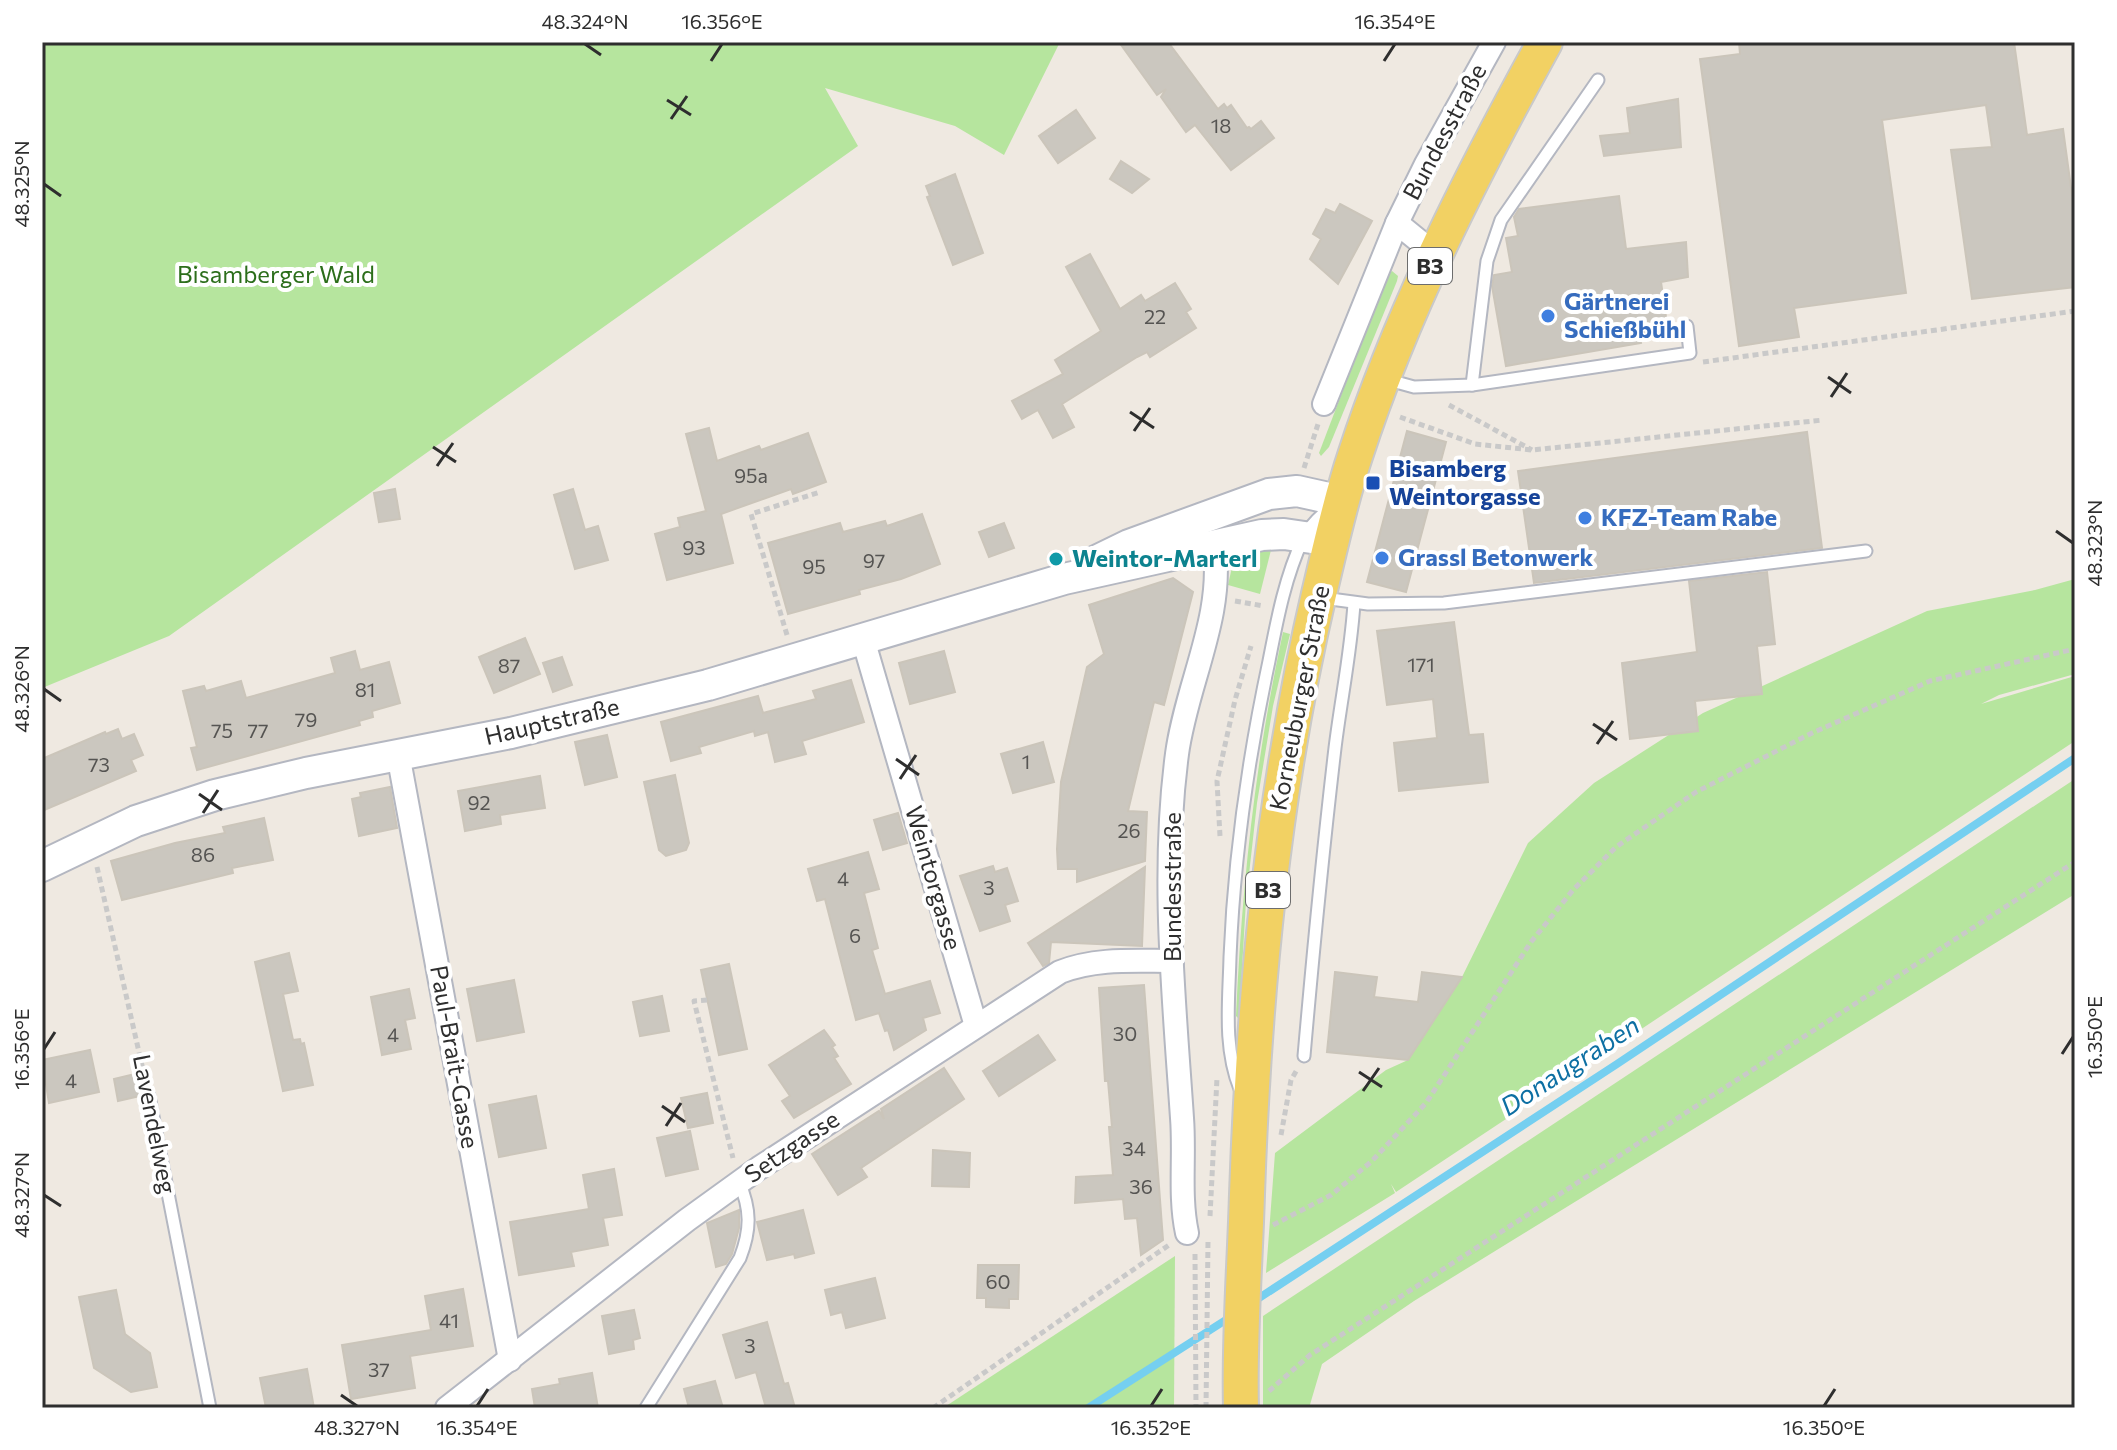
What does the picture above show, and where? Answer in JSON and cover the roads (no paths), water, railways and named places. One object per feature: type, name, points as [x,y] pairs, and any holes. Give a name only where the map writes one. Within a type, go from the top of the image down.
[{"type":"main road","name":"Korneuburger Straße","points":[[1248,1401],[1245,1243],[1250,1112],[1263,940],[1287,750],[1319,597],[1318,539],[1342,501],[1398,382],[1435,254],[1545,42]]},
{"type":"main road","name":"Hauptstraße","points":[[1064,579],[1129,545],[1269,494],[1297,491],[1342,501]]},
{"type":"main road","name":"Hauptstraße","points":[[42,866],[136,821],[215,795],[398,754],[511,733],[708,685],[1064,579],[1274,534],[1318,539]]},
{"type":"street","name":"Bundesstraße","points":[[1324,404],[1397,223],[1494,42]]},
{"type":"street","name":"Bundesstraße","points":[[1397,223],[1435,254]]},
{"type":"street","name":"Bundesstraße","points":[[1187,1233],[1183,1216],[1183,1135],[1172,961],[1170,835],[1177,751],[1214,597],[1217,577],[1214,546]]},
{"type":"street","name":"Weintorgasse","points":[[863,639],[976,1026]]},
{"type":"street","name":"Paul-Brait-Gasse","points":[[398,754],[510,1360]]},
{"type":"street","name":"Setzgasse","points":[[447,1408],[739,1182],[1060,972],[1102,960],[1172,961]]},
{"type":"lane","points":[[1472,385],[1487,261],[1501,220],[1598,80]]},
{"type":"lane","points":[[1398,382],[1472,385],[1690,353],[1687,326]]},
{"type":"lane","points":[[1250,1112],[1230,1056],[1228,1018],[1233,897],[1251,752],[1279,610],[1318,539]]},
{"type":"lane","points":[[1319,597],[1354,603],[1444,603],[1866,551]]},
{"type":"lane","points":[[1304,1056],[1319,891],[1354,603]]},
{"type":"lane","name":"Lavendelweg","points":[[149,1096],[210,1408]]},
{"type":"lane","points":[[646,1408],[740,1258],[749,1235],[750,1221],[739,1182]]},
{"type":"waterway","name":"Donaugraben","points":[[1253,1302],[1617,1064],[2075,758]]},
{"type":"waterway","name":"Donaugraben","points":[[1088,1408],[1232,1316]]},
{"type":"place","name":"Gärtnerei Schießbühl","points":[[1548,316]]},
{"type":"place","name":"Bisamberg Weintorgasse","points":[[1373,483]]},
{"type":"place","name":"KFZ-Team Rabe","points":[[1585,518]]},
{"type":"place","name":"Grassl Betonwerk","points":[[1382,558]]},
{"type":"place","name":"Weintor-Marterl","points":[[1056,559]]},
{"type":"park label","name":"Bisamberger Wald","points":[[276,275]]}]
